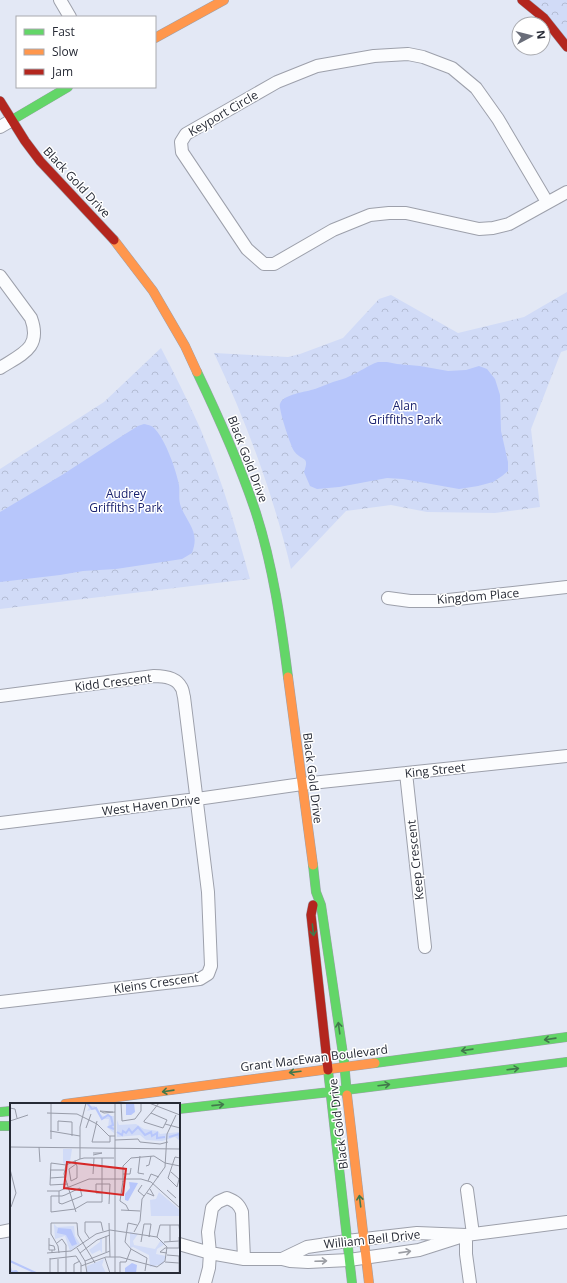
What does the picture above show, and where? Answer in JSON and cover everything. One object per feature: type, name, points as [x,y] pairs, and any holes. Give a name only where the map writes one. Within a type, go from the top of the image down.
[{"type":"main road","points":[[156,37],[224,0]]},
{"type":"main road","points":[[522,0],[544,18],[567,47]]},
{"type":"main road","points":[[12,120],[66,88]]},
{"type":"main road","name":"Black Gold Drive","points":[[0,101],[40,161],[113,239],[153,291],[185,346],[214,408],[238,463],[256,514],[272,576],[284,644],[316,892],[321,905],[344,1066],[369,1283]]},
{"type":"main road","name":"Black Gold Drive","points":[[316,892],[311,915],[352,1283]]},
{"type":"main road","name":"Grant MacEwan Boulevard","points":[[73,1103],[567,1037]]},
{"type":"main road","points":[[180,1109],[330,1092],[567,1062]]},
{"type":"main road","points":[[0,1112],[10,1110]]},
{"type":"street","points":[[60,0],[69,16]]},
{"type":"street","name":"Keyport Circle","points":[[548,202],[498,119],[476,88],[452,68],[423,57],[408,54],[374,56],[317,66],[270,86],[186,134],[181,142],[182,152],[247,249],[264,264],[274,264],[333,230],[370,215],[406,213],[479,229],[493,228],[509,224],[567,192]]},
{"type":"street","points":[[0,127],[12,120]]},
{"type":"street","points":[[0,276],[31,318],[35,334],[33,341],[28,348],[0,368]]},
{"type":"street","name":"Kingdom Place","points":[[388,598],[410,601],[439,601],[567,587]]},
{"type":"street","name":"Kidd Crescent","points":[[0,696],[154,676],[176,681],[181,686],[184,697],[197,799]]},
{"type":"street","name":"King Street","points":[[302,784],[567,756]]},
{"type":"street","name":"Keep Crescent","points":[[406,773],[425,947]]},
{"type":"street","name":"West Haven Drive","points":[[0,823],[197,799],[302,784]]},
{"type":"street","name":"Kleins Crescent","points":[[0,1002],[200,979],[208,974],[211,966],[208,892],[197,799]]},
{"type":"street","points":[[467,1190],[470,1234],[466,1254],[470,1283]]},
{"type":"street","points":[[205,1283],[209,1268],[210,1253],[208,1232],[212,1208],[218,1202],[227,1198],[237,1203],[242,1212],[244,1259]]},
{"type":"street","name":"William Bell Drive","points":[[282,1259],[307,1246],[417,1233],[470,1234],[567,1222]]},
{"type":"street","points":[[0,1232],[10,1230]]},
{"type":"street","name":"William Bell Drive","points":[[180,1244],[210,1253],[244,1259],[282,1259],[302,1262],[349,1260],[419,1250],[470,1234]]},
{"type":"green space","points":[[520,0],[567,0],[567,47],[551,31],[551,16],[536,16]]},
{"type":"green space","name":"Alan Griffiths Park","points":[[567,292],[567,350],[561,352],[531,429],[540,507],[495,513],[427,512],[391,505],[346,511],[291,569],[276,513],[258,459],[214,353],[288,357],[300,354],[343,338],[379,299],[391,295],[458,333],[524,317]]},
{"type":"green space","name":"Audrey Griffiths Park","points":[[161,348],[208,446],[228,503],[250,579],[0,609],[0,469],[104,402]]},
{"type":"water","points":[[378,362],[420,366],[448,371],[466,370],[479,366],[487,369],[495,379],[500,395],[501,431],[508,462],[508,471],[493,482],[459,489],[403,479],[387,478],[339,487],[317,489],[310,486],[304,472],[306,461],[292,448],[283,420],[280,404],[285,398],[346,378]]},
{"type":"water","points":[[144,424],[153,427],[159,434],[167,448],[176,472],[179,485],[180,504],[192,528],[195,539],[192,553],[182,559],[116,569],[83,571],[0,582],[0,512],[62,475],[138,426]]},
{"type":"traffic: fast","points":[[12,120],[66,88]]},
{"type":"traffic: fast","points":[[197,372],[229,441],[262,533],[272,574],[288,677]]},
{"type":"traffic: fast","points":[[313,865],[316,892],[321,905],[344,1061],[347,1095]]},
{"type":"traffic: fast","points":[[375,1063],[567,1037]]},
{"type":"traffic: fast","points":[[180,1109],[330,1092],[567,1062]]},
{"type":"traffic: fast","points":[[328,1070],[352,1283]]},
{"type":"traffic: fast","points":[[0,1112],[10,1111]]},
{"type":"traffic: fast","points":[[0,1126],[10,1126]]},
{"type":"traffic: slow","points":[[156,37],[224,0]]},
{"type":"traffic: slow","points":[[114,240],[153,291],[185,346],[197,372]]},
{"type":"traffic: slow","points":[[288,677],[313,865]]},
{"type":"traffic: slow","points":[[73,1103],[375,1063]]},
{"type":"traffic: slow","points":[[347,1095],[369,1283]]},
{"type":"traffic: jam","points":[[522,0],[544,18],[567,47]]},
{"type":"traffic: jam","points":[[0,101],[25,141],[40,161],[114,240]]},
{"type":"traffic: jam","points":[[313,905],[311,915],[328,1070]]}]
